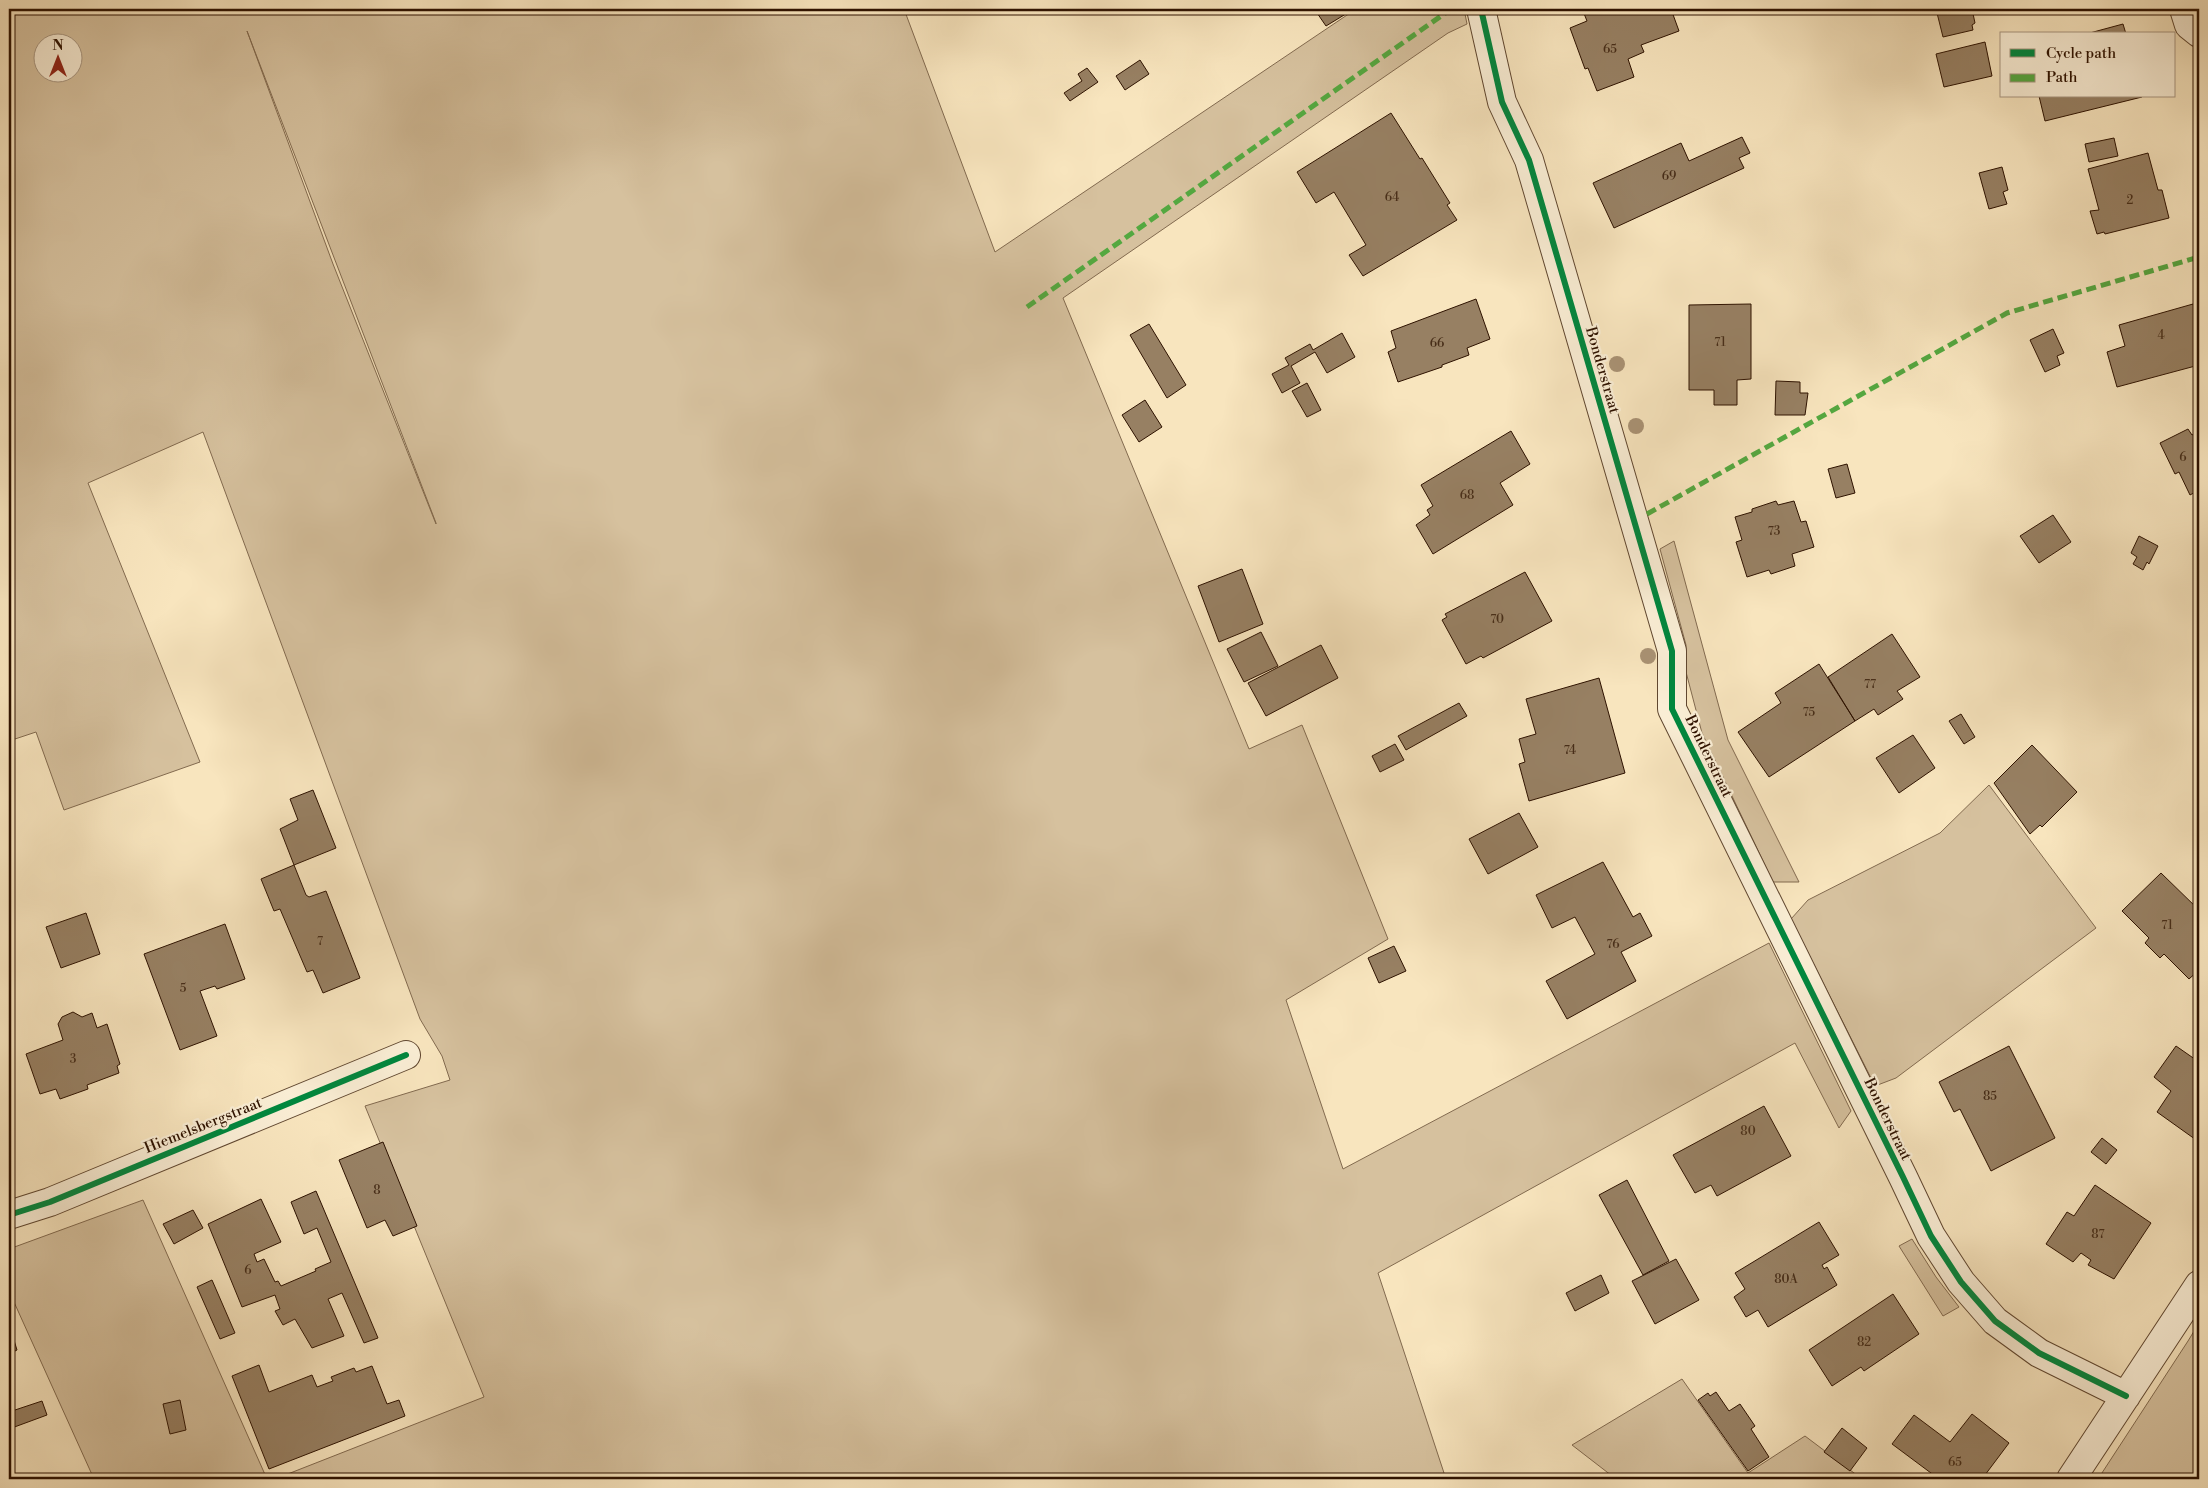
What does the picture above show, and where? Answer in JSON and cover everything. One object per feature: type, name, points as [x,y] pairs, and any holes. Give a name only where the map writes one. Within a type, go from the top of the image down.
[{"type":"street","name":"Bonderstraat","points":[[1481,9],[1502,102],[1529,160],[1672,651],[1672,709],[1903,1177],[1930,1236],[1962,1282],[1995,1321],[2040,1353],[2126,1396]]},
{"type":"street","points":[[2184,9],[2189,25],[2199,33]]},
{"type":"street","name":"Hiemelsbergstraat","points":[[9,1216],[50,1202],[406,1055]]},
{"type":"street","points":[[2071,1479],[2199,1285]]},
{"type":"shaded area","points":[[9,9],[904,9],[995,252],[1356,9],[1464,9],[1467,24],[1448,33],[1063,298],[1249,749],[1302,725],[1388,939],[1286,1000],[1343,1169],[1769,943],[1851,1111],[1839,1128],[1795,1043],[1378,1273],[1446,1479],[275,1479],[484,1397],[365,1106],[450,1080],[442,1056],[420,1019],[203,432],[88,483],[200,762],[64,810],[36,732],[9,741]],"holes":[[[247,31],[436,523],[333,264]]]},
{"type":"shaded area","points":[[1674,541],[1728,740],[1799,882],[1773,882],[1702,733],[1686,672],[1686,645],[1660,549]]},
{"type":"shaded area","points":[[1989,785],[2096,928],[1896,1078],[1875,1086],[1791,919],[1808,900],[1940,833]]},
{"type":"shaded area","points":[[143,1200],[267,1479],[94,1479],[9,1291],[9,1249]]},
{"type":"shaded area","points":[[1912,1239],[1936,1277],[1959,1307],[1943,1316],[1899,1246]]},
{"type":"shaded area","points":[[2199,1323],[2199,1479],[2098,1479],[2188,1341]]},
{"type":"shaded area","points":[[1682,1379],[1748,1473],[1805,1436],[1862,1479],[1616,1479],[1572,1445]]},
{"type":"building","points":[[1316,9],[1354,9],[1326,26]]},
{"type":"building","points":[[1588,9],[1671,9],[1679,31],[1641,45],[1644,52],[1628,59],[1634,77],[1597,91],[1588,68],[1585,69],[1570,28],[1587,21],[1583,11]]},
{"type":"building","points":[[1936,9],[1972,9],[1975,23],[1972,25],[1973,30],[1943,37]]},
{"type":"building","points":[[2123,24],[2125,32],[2093,32]]},
{"type":"building","points":[[1985,42],[1992,76],[1944,87],[1936,54]]},
{"type":"building","points":[[1140,60],[1149,74],[1125,90],[1116,76]]},
{"type":"building","points":[[1087,68],[1098,82],[1070,101],[1064,93],[1082,81],[1078,74]]},
{"type":"building","points":[[2039,98],[2138,98],[2045,121]]},
{"type":"building","points":[[1391,113],[1450,203],[1447,205],[1457,220],[1363,276],[1349,255],[1366,245],[1334,192],[1316,203],[1297,172]]},
{"type":"building","points":[[1742,137],[1750,153],[1739,158],[1744,168],[1614,228],[1593,183],[1681,143],[1689,161]]},
{"type":"building","points":[[2114,138],[2118,156],[2089,162],[2085,144]]},
{"type":"building","points":[[2148,153],[2158,190],[2162,190],[2169,218],[2105,234],[2104,232],[2097,234],[2090,211],[2099,210],[2088,169]]},
{"type":"building","points":[[2002,167],[2008,190],[2003,192],[2007,204],[1989,209],[1979,173]]},
{"type":"building","points":[[1476,299],[1490,339],[1467,348],[1469,355],[1442,365],[1442,367],[1398,382],[1388,352],[1396,348],[1391,331]]},
{"type":"building","points":[[1751,304],[1751,379],[1737,380],[1737,405],[1714,405],[1714,390],[1689,390],[1689,305]]},
{"type":"building","points":[[2193,304],[2199,325],[2199,365],[2117,387],[2107,352],[2125,346],[2119,325]]},
{"type":"building","points":[[1149,324],[1186,385],[1167,398],[1130,335]]},
{"type":"building","points":[[2053,329],[2064,353],[2057,356],[2060,365],[2045,372],[2030,340]]},
{"type":"building","points":[[1342,333],[1355,357],[1327,373],[1315,352],[1291,366],[1300,383],[1282,393],[1272,374],[1289,365],[1285,358],[1310,344],[1313,350]]},
{"type":"building","points":[[1776,381],[1800,382],[1800,393],[1808,393],[1805,415],[1775,415]]},
{"type":"building","points":[[1307,383],[1321,410],[1307,417],[1292,391]]},
{"type":"building","points":[[1145,400],[1162,427],[1139,442],[1122,415]]},
{"type":"building","points":[[2188,429],[2192,435],[2199,431],[2199,490],[2190,495],[2179,472],[2175,474],[2160,443]]},
{"type":"building","points":[[1511,431],[1530,464],[1500,483],[1513,505],[1433,554],[1416,525],[1430,515],[1427,510],[1433,506],[1421,485]]},
{"type":"building","points":[[1847,464],[1855,493],[1836,498],[1828,469]]},
{"type":"building","points":[[1776,501],[1778,505],[1794,501],[1801,522],[1806,521],[1814,547],[1792,554],[1795,566],[1771,574],[1769,570],[1747,577],[1736,542],[1742,540],[1735,517],[1752,512],[1752,509]]},
{"type":"building","points":[[2053,515],[2071,542],[2039,563],[2020,536]]},
{"type":"building","points":[[2139,536],[2158,546],[2149,564],[2147,562],[2143,570],[2133,564],[2137,557],[2131,553]]},
{"type":"building","points":[[1242,569],[1263,624],[1219,642],[1198,586]]},
{"type":"building","points":[[1525,572],[1552,621],[1483,658],[1481,656],[1466,664],[1442,620],[1447,617],[1445,614]]},
{"type":"building","points":[[1261,632],[1278,666],[1244,682],[1227,649]]},
{"type":"building","points":[[1892,634],[1920,677],[1897,691],[1903,699],[1878,715],[1874,709],[1855,721],[1828,677]]},
{"type":"building","points":[[1321,645],[1338,678],[1266,716],[1248,683]]},
{"type":"building","points":[[1819,664],[1855,721],[1769,777],[1738,732],[1781,703],[1775,693]]},
{"type":"building","points":[[1599,678],[1625,773],[1529,801],[1519,764],[1525,762],[1519,739],[1536,734],[1526,699]]},
{"type":"building","points":[[1459,703],[1467,716],[1406,750],[1398,736]]},
{"type":"building","points":[[1961,714],[1975,737],[1964,744],[1949,721]]},
{"type":"building","points":[[1913,735],[1935,768],[1899,793],[1876,758]]},
{"type":"building","points":[[1395,744],[1404,760],[1380,772],[1372,756]]},
{"type":"building","points":[[2032,745],[2077,792],[2042,827],[2040,825],[2030,834],[1994,783]]},
{"type":"building","points":[[313,790],[336,848],[294,865],[280,829],[298,820],[290,799]]},
{"type":"building","points":[[1519,813],[1538,847],[1488,874],[1469,839]]},
{"type":"building","points":[[1603,862],[1633,917],[1640,913],[1652,936],[1621,952],[1636,981],[1567,1019],[1546,981],[1595,954],[1575,917],[1552,928],[1536,895]]},
{"type":"building","points":[[294,865],[306,895],[309,897],[326,891],[360,978],[323,993],[313,970],[307,972],[280,909],[274,911],[261,879]]},
{"type":"building","points":[[2161,873],[2199,910],[2199,970],[2189,979],[2164,954],[2160,958],[2145,943],[2149,938],[2122,911]]},
{"type":"building","points":[[86,913],[100,954],[61,968],[46,927]]},
{"type":"building","points":[[225,924],[245,979],[217,989],[215,986],[200,991],[217,1036],[180,1050],[144,954]]},
{"type":"building","points":[[1394,946],[1406,971],[1379,983],[1368,958]]},
{"type":"building","points":[[73,1012],[82,1017],[92,1013],[97,1028],[107,1024],[120,1064],[117,1066],[119,1073],[87,1085],[88,1089],[60,1099],[56,1089],[40,1094],[26,1054],[63,1040],[58,1024],[62,1017]]},
{"type":"building","points":[[2009,1046],[2055,1138],[1991,1171],[1960,1109],[1954,1112],[1939,1082]]},
{"type":"building","points":[[2176,1046],[2199,1062],[2199,1142],[2157,1112],[2171,1091],[2154,1077]]},
{"type":"building","points":[[1764,1106],[1791,1156],[1717,1196],[1711,1185],[1695,1193],[1673,1155]]},
{"type":"building","points":[[2102,1138],[2117,1150],[2106,1164],[2091,1152]]},
{"type":"building","points":[[383,1142],[417,1226],[393,1236],[385,1220],[367,1228],[339,1160]]},
{"type":"building","points":[[1627,1180],[1669,1261],[1643,1275],[1599,1195]]},
{"type":"building","points":[[2095,1185],[2151,1223],[2114,1279],[2088,1265],[2091,1260],[2081,1253],[2073,1262],[2046,1244],[2067,1212],[2074,1216]]},
{"type":"building","points":[[316,1191],[378,1338],[364,1343],[342,1293],[328,1299],[344,1336],[312,1348],[295,1319],[283,1325],[275,1311],[280,1309],[275,1295],[242,1307],[208,1224],[261,1199],[281,1242],[254,1254],[257,1262],[264,1259],[275,1282],[278,1281],[281,1286],[316,1271],[315,1269],[331,1262],[317,1228],[304,1234],[291,1202]]},
{"type":"building","points":[[193,1210],[203,1228],[174,1244],[163,1224]]},
{"type":"building","points":[[1819,1222],[1839,1255],[1822,1265],[1824,1269],[1827,1267],[1837,1285],[1768,1327],[1758,1310],[1746,1317],[1734,1297],[1745,1289],[1735,1273]]},
{"type":"building","points":[[1676,1259],[1699,1300],[1655,1324],[1632,1281]]},
{"type":"building","points":[[1601,1275],[1609,1293],[1575,1311],[1566,1293]]},
{"type":"building","points":[[212,1280],[235,1333],[220,1339],[197,1287]]},
{"type":"building","points":[[1893,1294],[1919,1334],[1864,1371],[1861,1367],[1832,1386],[1809,1350]]},
{"type":"building","points":[[9,1324],[17,1350],[9,1354]]},
{"type":"building","points":[[259,1365],[269,1392],[312,1375],[317,1387],[333,1381],[331,1377],[354,1368],[356,1372],[372,1366],[387,1404],[399,1400],[405,1416],[269,1469],[232,1376]]},
{"type":"building","points":[[1716,1392],[1729,1411],[1740,1404],[1755,1426],[1751,1429],[1769,1457],[1748,1471],[1698,1400],[1708,1393],[1710,1396]]},
{"type":"building","points":[[180,1400],[186,1430],[170,1434],[163,1404]]},
{"type":"building","points":[[42,1401],[47,1415],[9,1429],[9,1412]]},
{"type":"building","points":[[1972,1414],[2009,1443],[1982,1479],[1939,1479],[1892,1444],[1914,1415],[1950,1442]]},
{"type":"building","points":[[1842,1428],[1867,1448],[1850,1471],[1824,1452]]},
{"type":"marked path","points":[[1027,307],[1451,9]]},
{"type":"marked path","points":[[1647,514],[2007,313],[2199,257]]},
{"type":"cycle path","points":[[1481,9],[1502,102],[1529,160],[1672,651],[1672,709],[1931,1236],[1961,1282],[1995,1321],[2039,1353],[2126,1396]]},
{"type":"cycle path","points":[[9,1215],[50,1202],[406,1055]]}]
